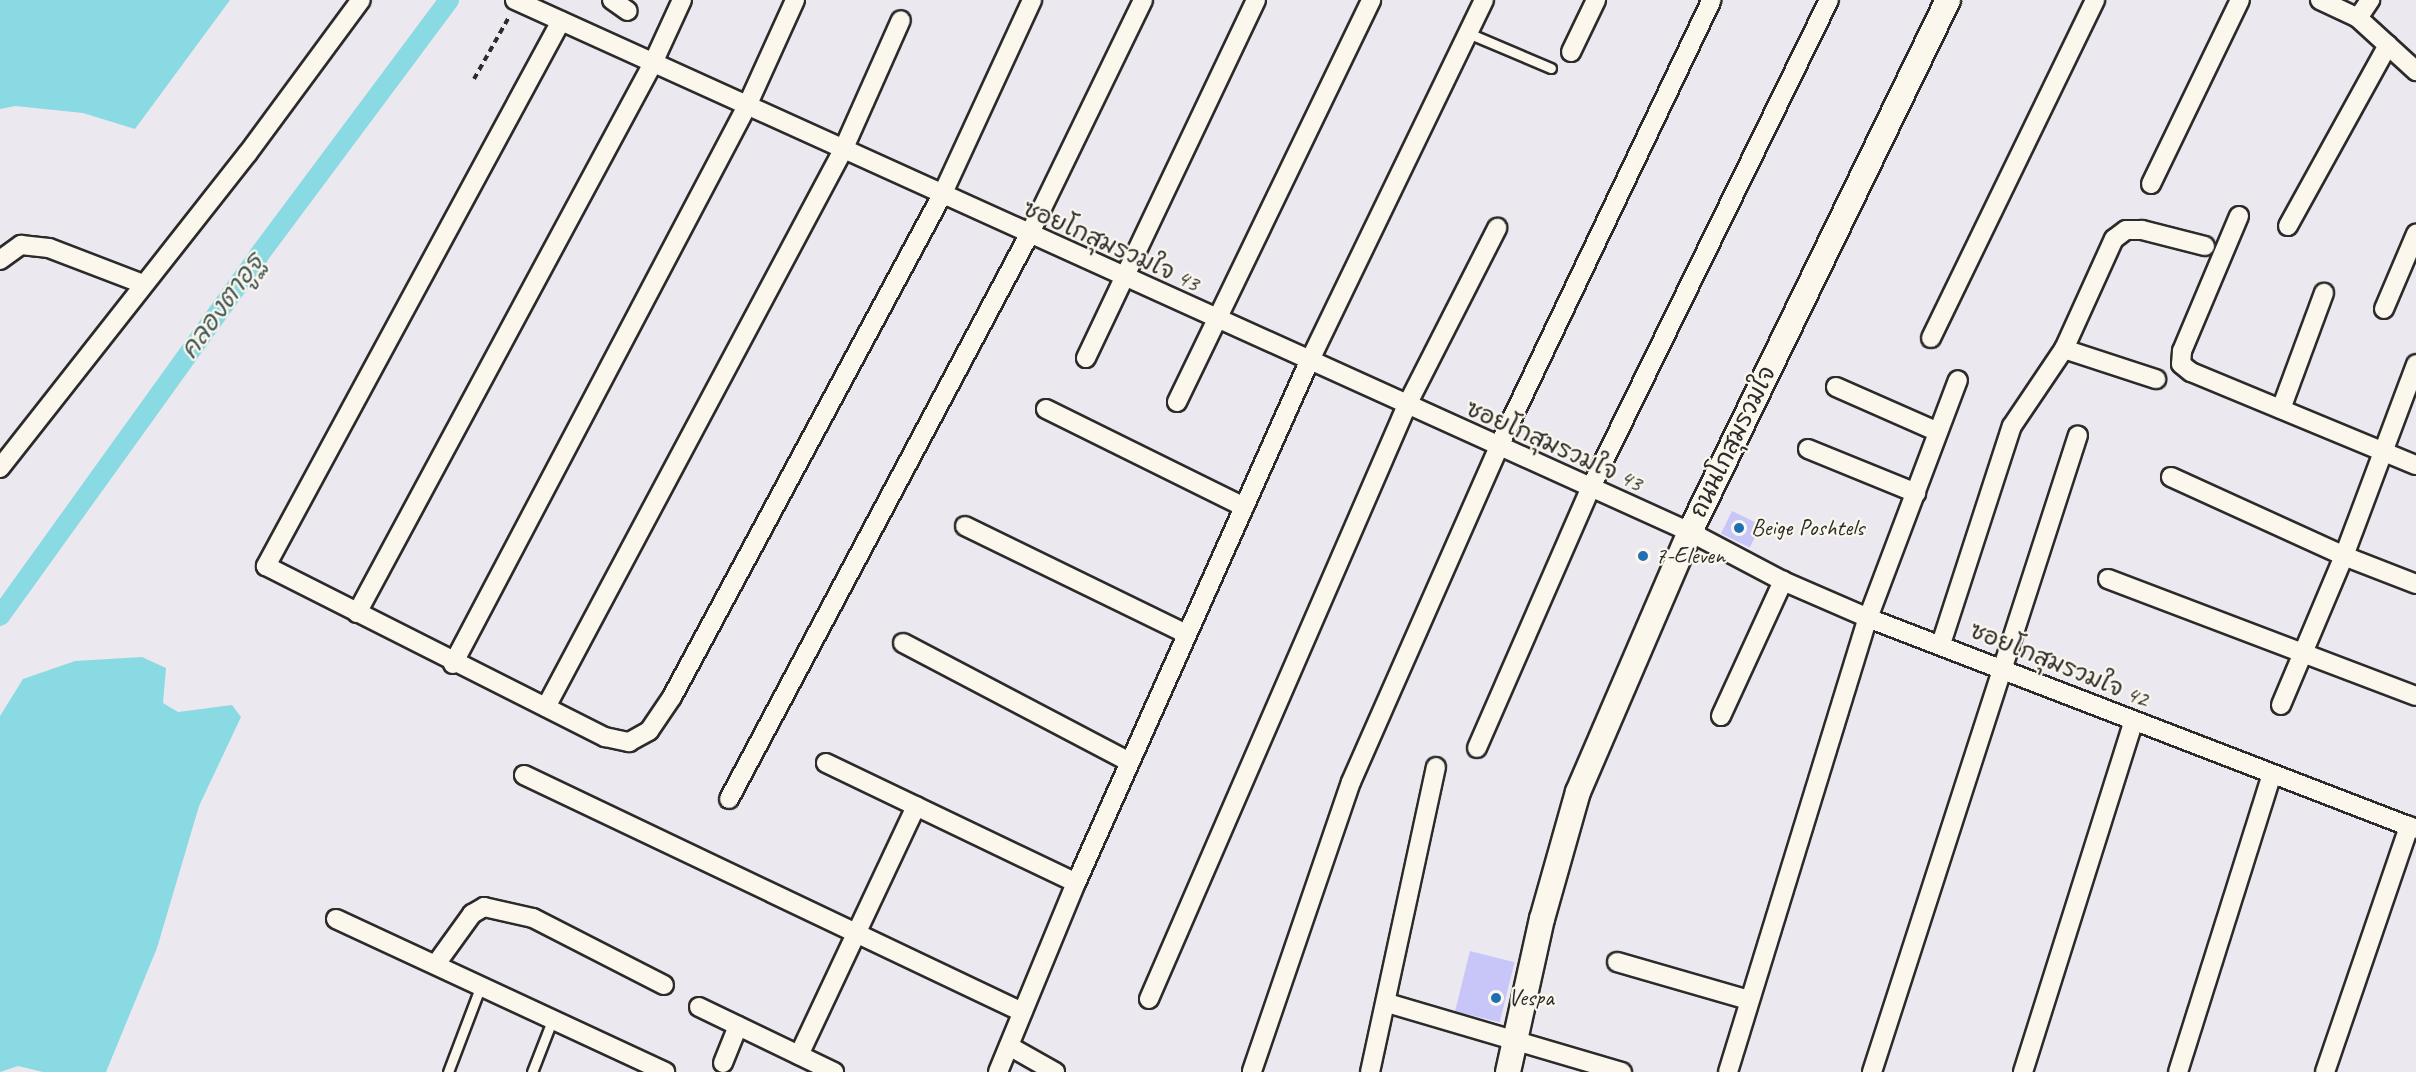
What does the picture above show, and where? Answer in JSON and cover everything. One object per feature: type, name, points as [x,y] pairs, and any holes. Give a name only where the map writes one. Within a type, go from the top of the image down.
[{"type":"street","points":[[0,468],[248,153],[361,0]]},
{"type":"street","points":[[612,0],[627,11]]},
{"type":"street","points":[[357,613],[653,63],[682,0]]},
{"type":"street","points":[[453,664],[747,106],[795,0]]},
{"type":"street","points":[[561,21],[266,566],[453,664],[615,742],[641,738],[660,717],[942,195],[1032,0]]},
{"type":"street","points":[[729,798],[1029,235],[1143,0]]},
{"type":"street","points":[[1086,358],[1122,277],[1256,0]]},
{"type":"street","points":[[1177,402],[1371,0]]},
{"type":"street","points":[[998,1072],[1076,883],[1309,362],[1484,0]]},
{"type":"street","points":[[1571,52],[1596,0]]},
{"type":"street","points":[[1252,1071],[1351,782],[1498,448],[1712,0]]},
{"type":"street","points":[[1478,748],[1590,489],[1829,0]]},
{"type":"street","name":"ถนนโกสุมรวมใจ","points":[[1509,1072],[1542,919],[1578,792],[1690,532],[1948,0]]},
{"type":"street","points":[[1931,338],[2095,0]]},
{"type":"street","points":[[2151,184],[2240,0]]},
{"type":"street","points":[[2320,0],[2358,18],[2416,71]]},
{"type":"street","points":[[2358,18],[2370,0]]},
{"type":"street","name":"ซอยโกสุมรวมใจ 43","points":[[522,2],[1498,448],[1690,532]]},
{"type":"street","points":[[546,707],[843,150],[901,20]]},
{"type":"street","points":[[2288,226],[2388,45]]},
{"type":"street","points":[[2239,216],[2182,351],[2181,364],[2191,372],[2416,465]]},
{"type":"street","points":[[1149,999],[1407,405],[1497,228]]},
{"type":"street","points":[[1941,644],[2012,426],[2064,349],[2114,239],[2126,230],[2205,246]]},
{"type":"street","points":[[2384,309],[2416,234]]},
{"type":"street","points":[[0,260],[21,245],[49,248],[143,284]]},
{"type":"street","points":[[2281,409],[2324,293]]},
{"type":"street","points":[[2064,349],[2157,379]]},
{"type":"street","points":[[2281,705],[2344,556],[2416,364]]},
{"type":"street","points":[[1728,1072],[1868,618],[1958,380]]},
{"type":"street","points":[[1836,387],[1938,432]]},
{"type":"street","points":[[1046,409],[1244,507]]},
{"type":"street","points":[[1872,1072],[2000,666],[2078,435]]},
{"type":"street","points":[[1808,449],[1916,493]]},
{"type":"street","points":[[2171,477],[2344,556],[2416,584]]},
{"type":"street","points":[[965,526],[1186,634]]},
{"type":"street","name":"ซอยโกสุมรวมใจ 42","points":[[1690,532],[1783,581],[1868,618],[2000,666],[2134,721],[2413,827]]},
{"type":"street","points":[[2108,579],[2416,696]]},
{"type":"street","points":[[1721,716],[1783,581]]},
{"type":"street","points":[[903,643],[1130,762]]},
{"type":"street","points":[[2023,1072],[2134,721]]},
{"type":"street","points":[[826,763],[1076,883]]},
{"type":"street","points":[[1370,1072],[1387,1003],[1436,768]]},
{"type":"street","points":[[2178,1072],[2272,774]]},
{"type":"street","points":[[524,775],[855,936],[1022,1012]]},
{"type":"street","points":[[799,1055],[916,806]]},
{"type":"street","points":[[2325,1072],[2413,827]]},
{"type":"street","points":[[436,964],[472,914],[484,907],[533,918],[664,985]]},
{"type":"street","points":[[336,919],[665,1072]]},
{"type":"street","points":[[1617,962],[1749,1000]]},
{"type":"street","points":[[1387,1003],[1622,1072]]},
{"type":"street","points":[[699,1007],[834,1072]]},
{"type":"street","points":[[723,1063],[738,1026]]},
{"type":"street","points":[[1009,1046],[1055,1072]]},
{"type":"lane","points":[[1468,33],[1551,68]]},
{"type":"lane","points":[[448,1072],[481,985]]},
{"type":"lane","points":[[532,1072],[553,1018]]},
{"type":"path","points":[[474,79],[522,2]]},
{"type":"water","points":[[0,0],[230,0],[135,129],[83,113],[15,106],[0,109]]},
{"type":"water","points":[[142,657],[166,668],[163,703],[178,712],[232,705],[241,717],[199,806],[157,948],[106,1072],[43,1072],[18,1066],[0,1072],[0,716],[23,679],[75,661]]},
{"type":"building","points":[[1732,511],[1761,525],[1750,547],[1721,533]]},
{"type":"building","points":[[1470,951],[1515,962],[1500,1022],[1455,1011]]},
{"type":"waterway","name":"คลองตาอูฐ","points":[[0,616],[259,255],[449,0]]},
{"type":"place","name":"Beige Poshtels","points":[[1739,528]]},
{"type":"place","name":"7-Eleven","points":[[1643,556]]},
{"type":"place","name":"Vespa","points":[[1496,998]]}]
